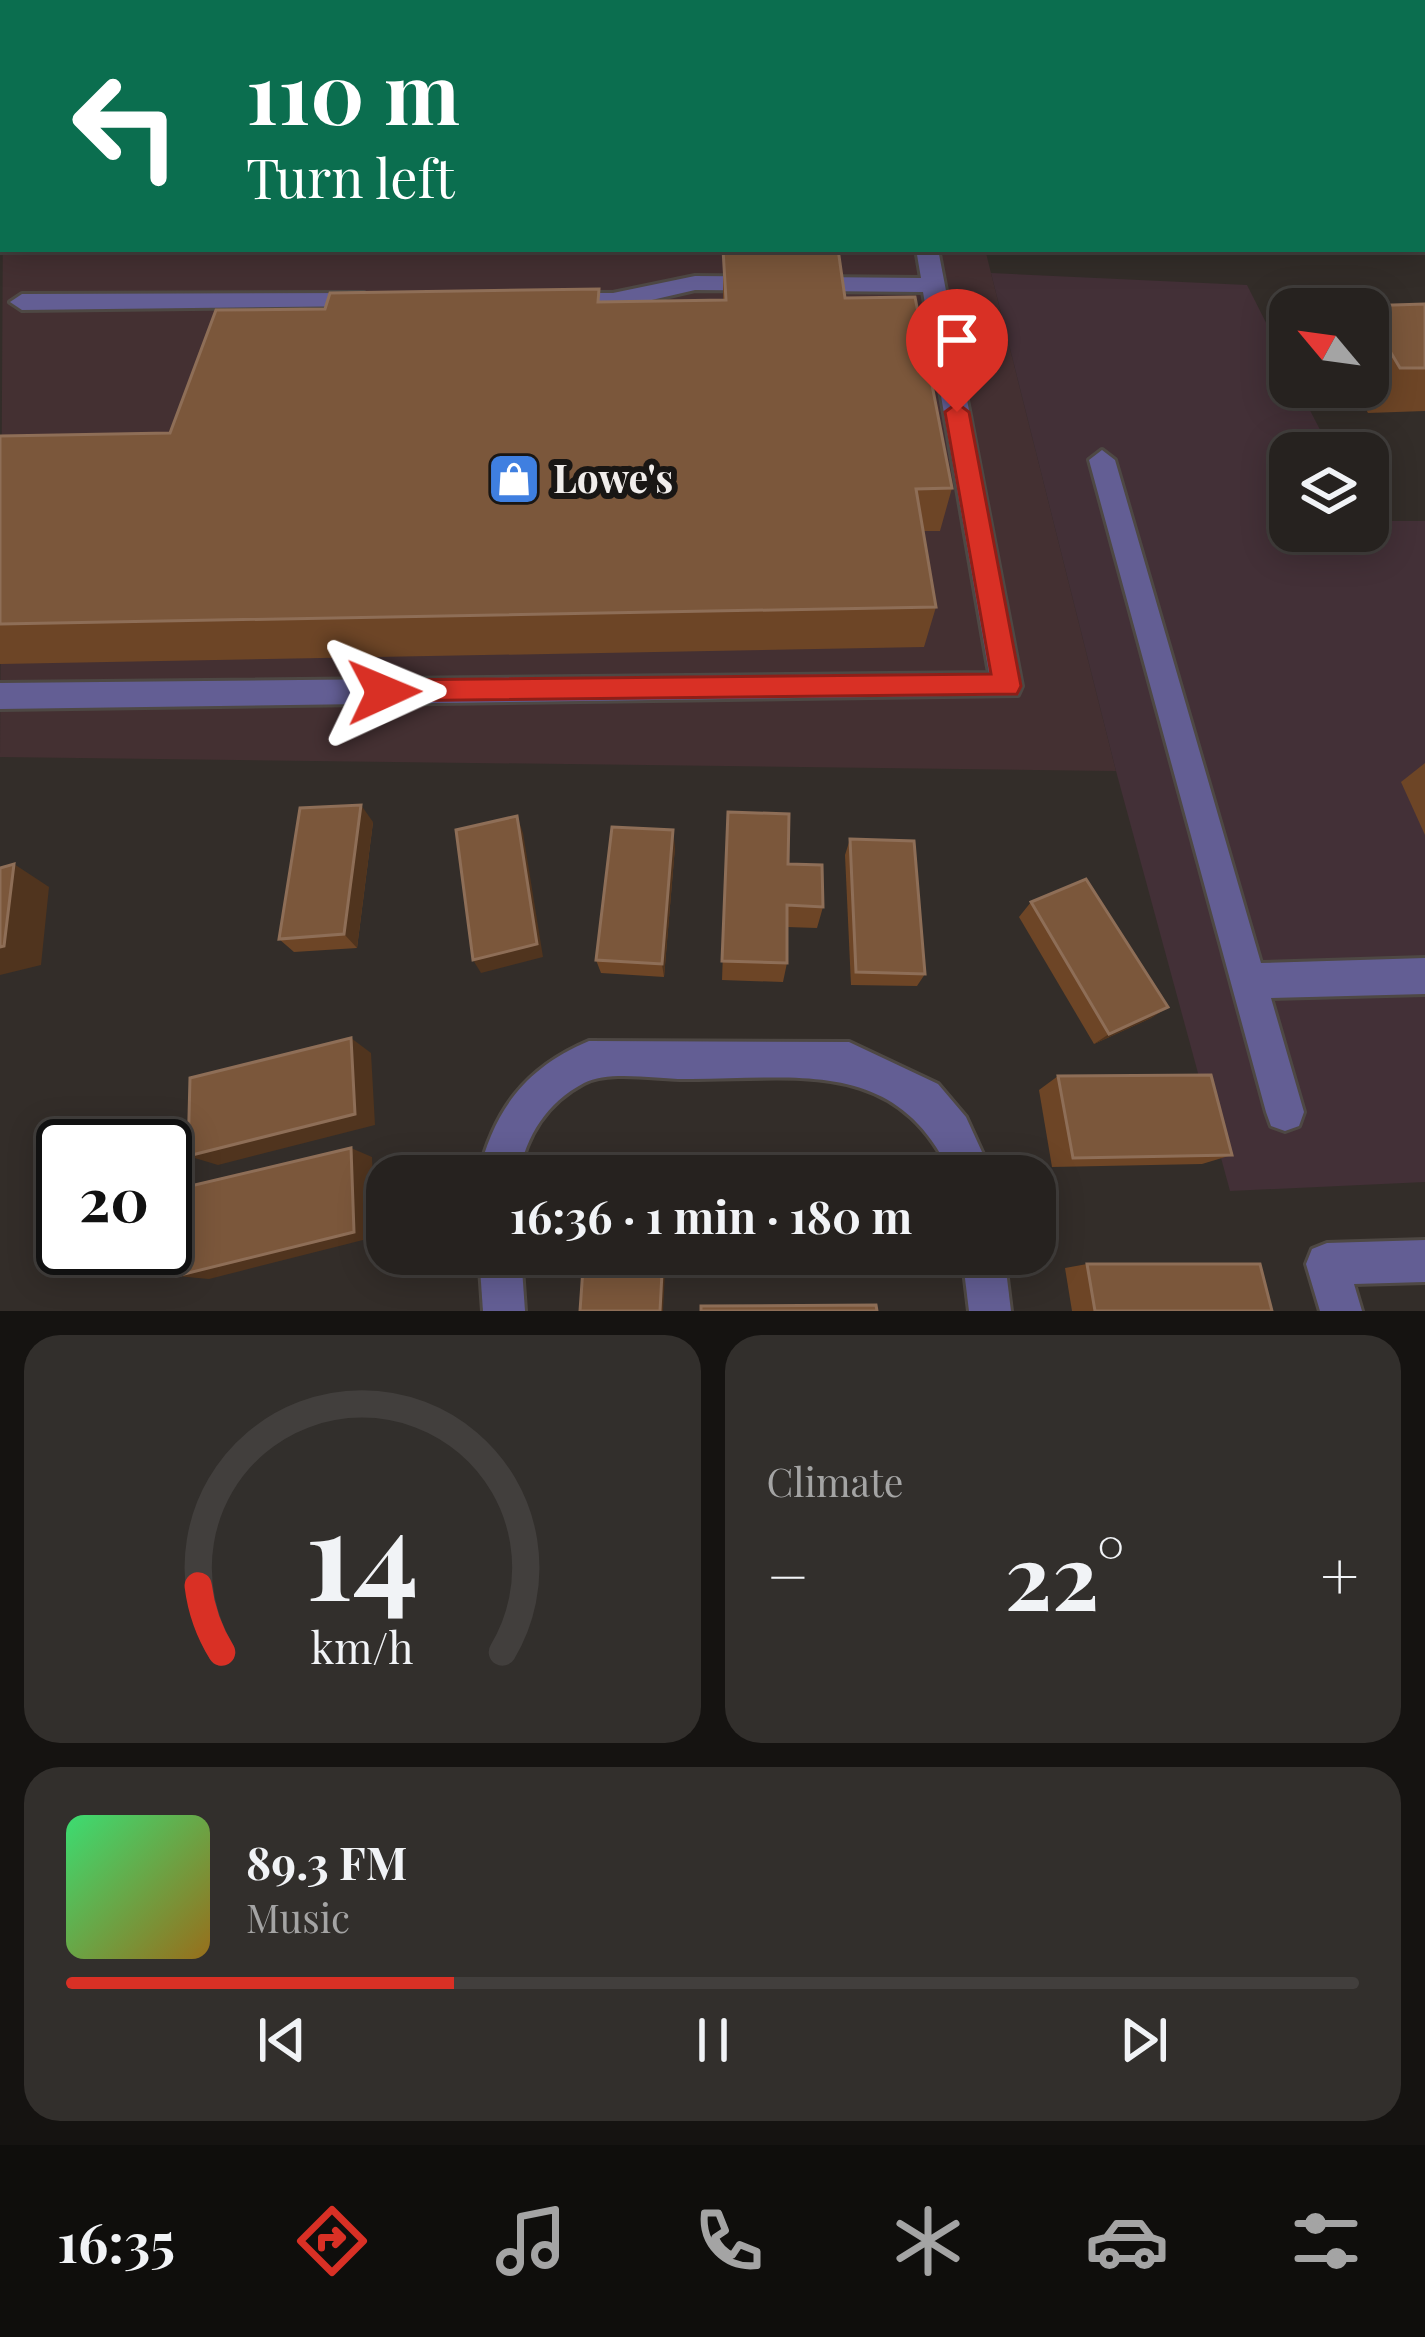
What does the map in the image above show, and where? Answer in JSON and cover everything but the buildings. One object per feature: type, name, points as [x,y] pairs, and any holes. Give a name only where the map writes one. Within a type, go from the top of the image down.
[{"type":"street","points":[[1057,0],[1086,0]]},
{"type":"street","points":[[0,696],[1007,686],[930,320],[934,285],[928,252]]},
{"type":"street","points":[[614,301],[695,284],[934,285]]},
{"type":"street","points":[[22,302],[388,301]]},
{"type":"street","points":[[528,301],[614,301],[680,312]]},
{"type":"street","points":[[1102,460],[1285,1112]]},
{"type":"street","points":[[1248,981],[1425,976]]},
{"type":"street","points":[[502,1155],[523,1106],[550,1078],[589,1060],[850,1061],[923,1098],[952,1131],[963,1155]]},
{"type":"street","points":[[1341,1311],[1328,1264],[1425,1261]]},
{"type":"street","points":[[501,1275],[504,1311]]},
{"type":"street","points":[[986,1275],[990,1311]]},
{"type":"shaded area","points":[[3,252],[986,252],[1116,771],[0,757]]},
{"type":"shaded area","points":[[991,273],[1247,285],[1269,328],[1269,408],[1309,408],[1321,432],[1269,432],[1269,552],[1389,552],[1389,521],[1425,521],[1425,1182],[1230,1191],[1116,771]]},
{"type":"place","name":"Lowe's","points":[[514,479]]},
{"type":"route","points":[[384,692],[1007,686],[957,412]]}]
